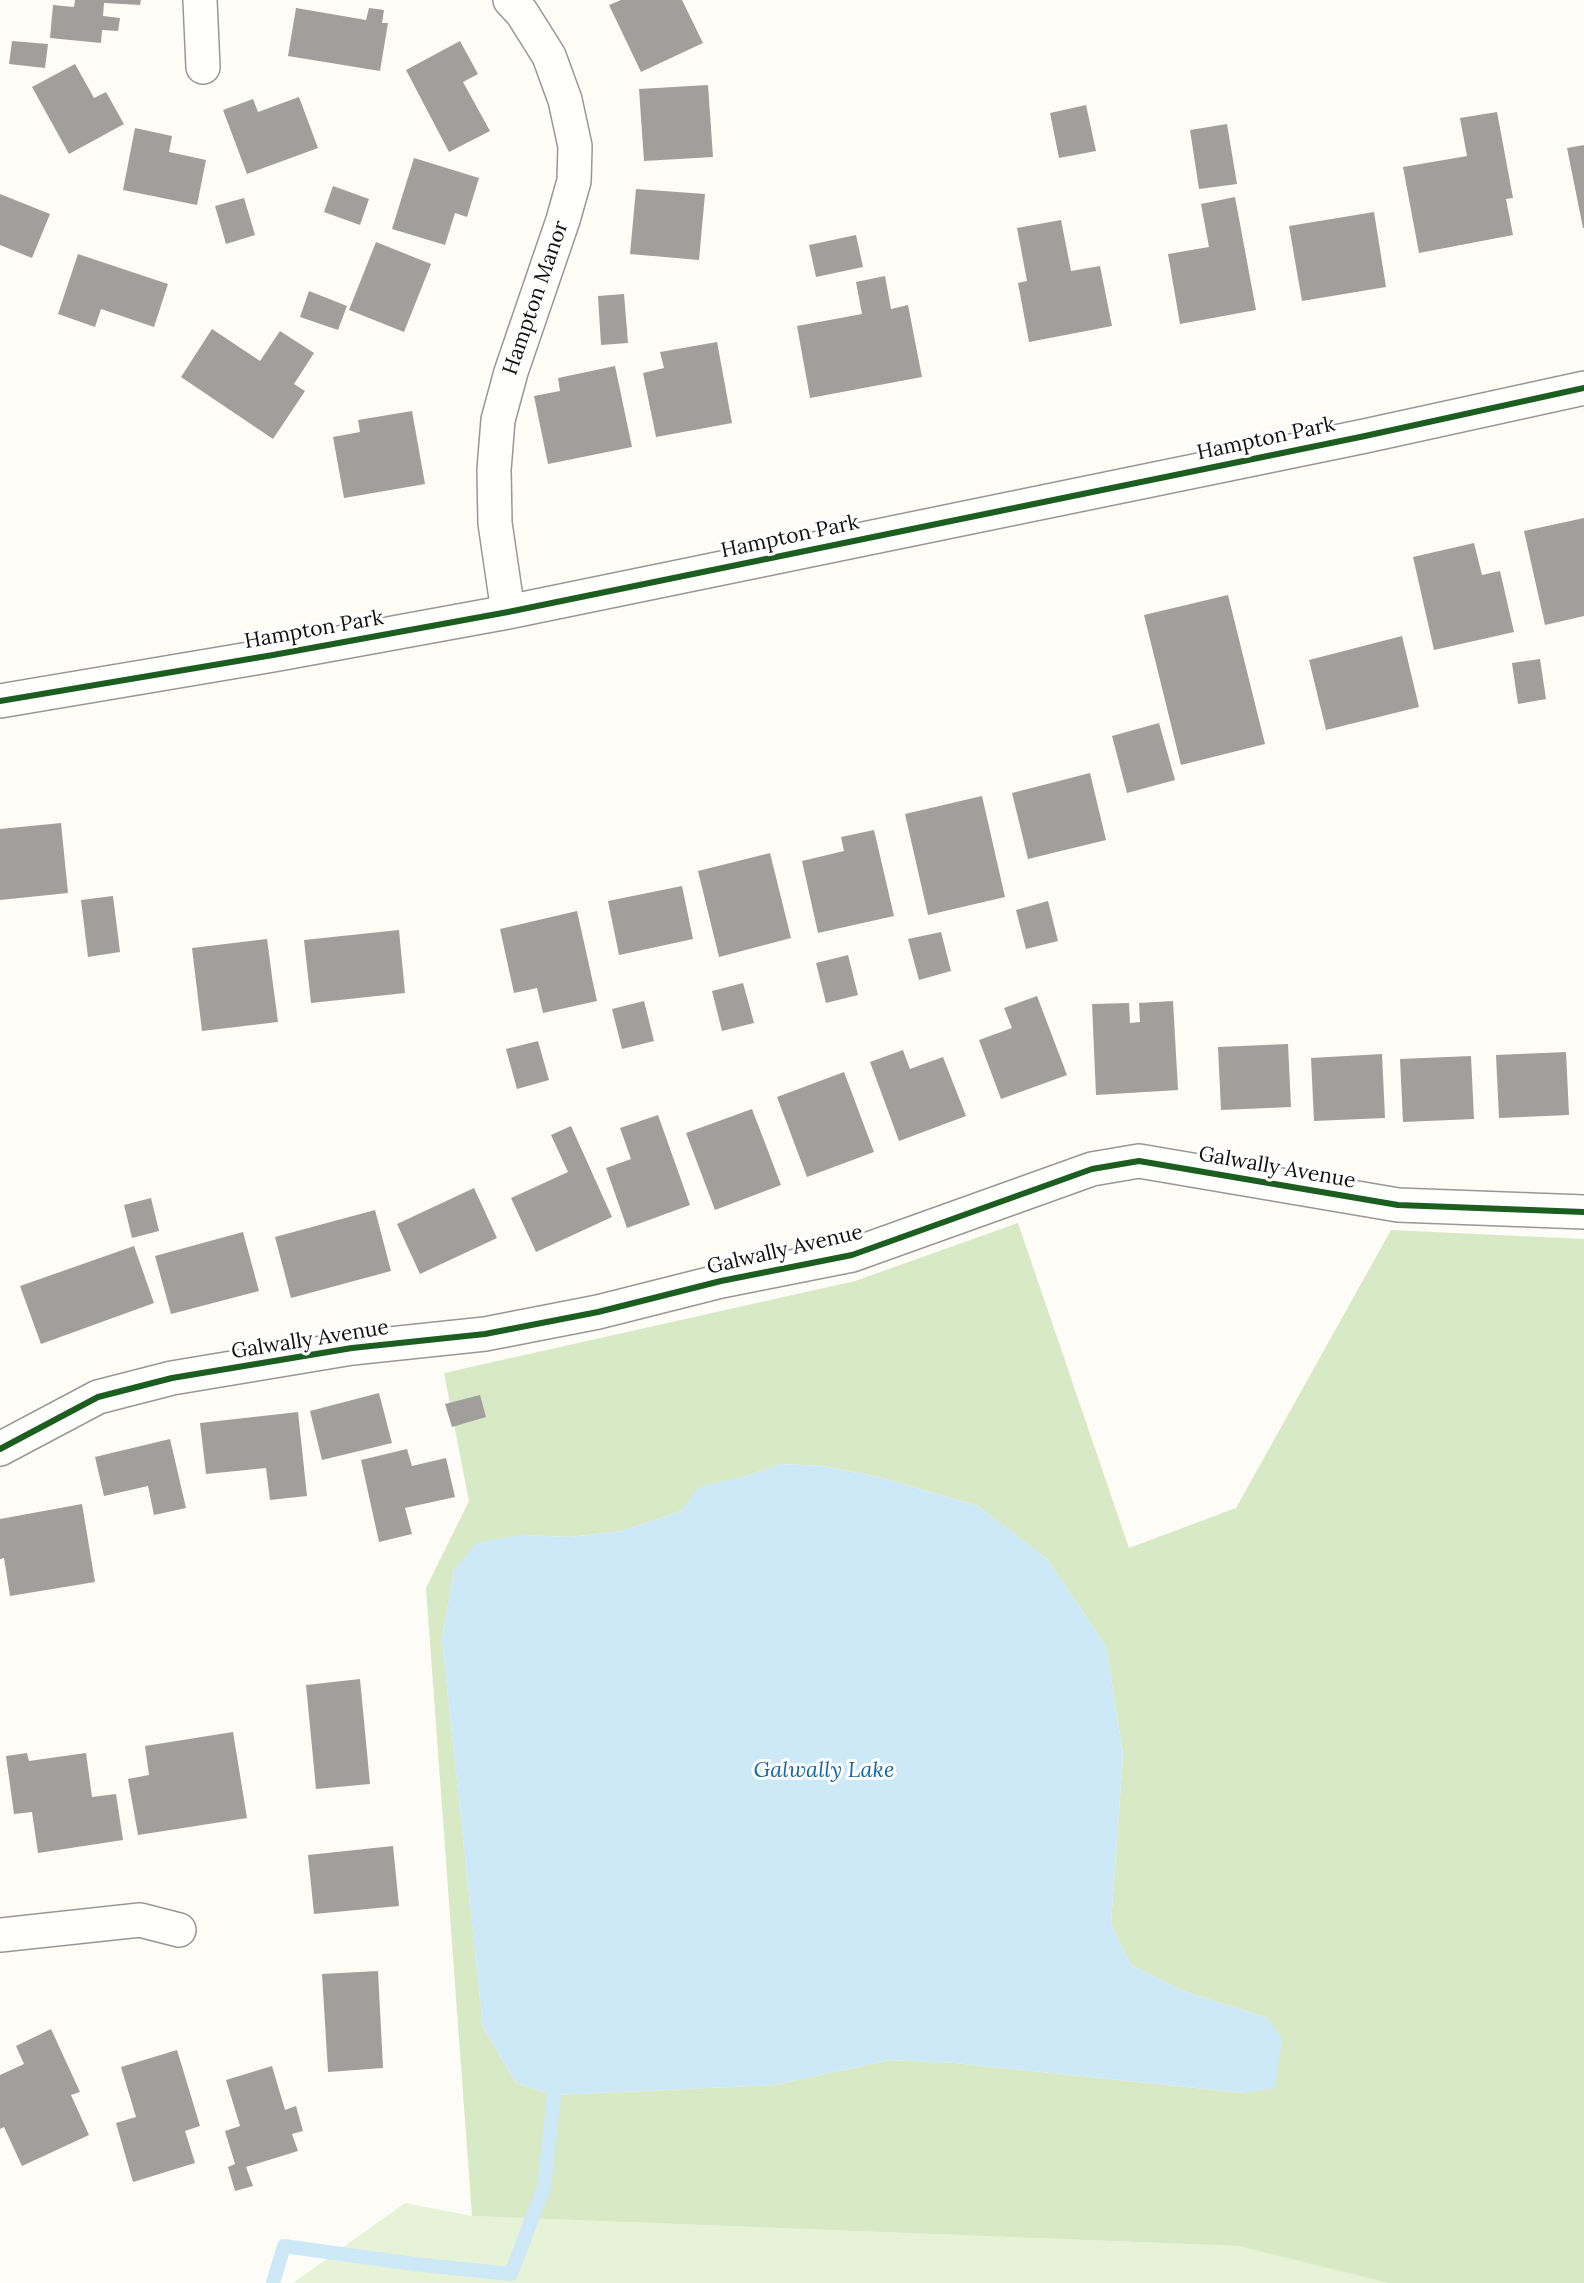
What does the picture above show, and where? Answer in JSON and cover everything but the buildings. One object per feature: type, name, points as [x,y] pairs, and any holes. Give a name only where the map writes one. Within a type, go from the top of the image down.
[{"type":"street","points":[[200,0],[203,67]]},
{"type":"street","name":"Hampton Manor","points":[[508,612],[495,524],[494,470],[498,420],[510,372],[549,263],[574,182],[575,146],[565,100],[549,56],[522,13],[510,0]]},
{"type":"street","name":"Hampton Park","points":[[0,701],[508,612],[1342,441],[1584,388]]},
{"type":"street","name":"Galwally Avenue","points":[[0,1449],[98,1397],[172,1378],[352,1347],[485,1334],[598,1312],[730,1279],[852,1255],[1092,1169],[1139,1161],[1398,1205],[1584,1212]]},
{"type":"street","points":[[0,1935],[140,1920],[179,1930]]},
{"type":"green space","points":[[1018,1223],[1129,1548],[1236,1508],[1391,1230],[1584,1239],[1584,2283],[1388,2283],[1238,2246],[472,2216],[426,1588],[469,1501],[444,1373],[855,1281]],"holes":[[[781,1464],[823,1466],[883,1478],[978,1506],[1047,1559],[1106,1646],[1123,1754],[1111,1924],[1131,1965],[1183,1991],[1268,2018],[1245,2093],[955,2063],[889,2060],[774,2085],[554,2095],[516,2083],[483,2027],[442,1639],[454,1570],[521,1535],[570,1537],[622,1531],[681,1511],[746,1476]]]},
{"type":"green space","points":[[405,2203],[472,2216],[1238,2246],[1388,2283],[293,2283]]},
{"type":"water","name":"Galwally Lake","points":[[781,1464],[823,1466],[883,1478],[978,1506],[1047,1559],[1106,1646],[1123,1754],[1111,1924],[1131,1965],[1183,1991],[1268,2018],[1282,2039],[1275,2088],[1245,2093],[955,2063],[889,2060],[774,2085],[554,2095],[516,2083],[483,2027],[442,1639],[454,1570],[476,1543],[521,1535],[570,1537],[622,1531],[681,1511],[699,1487],[746,1476]]},
{"type":"waterway","points":[[273,2283],[284,2246],[414,2264],[511,2274],[544,2187],[554,2095]]},
{"type":"cycle path","points":[[0,701],[273,655],[508,612],[1365,436],[1584,388]]},
{"type":"cycle path","points":[[0,1449],[98,1397],[172,1378],[352,1348],[485,1334],[598,1312],[721,1281],[852,1255],[1092,1169],[1139,1161],[1398,1205],[1584,1212]]}]
